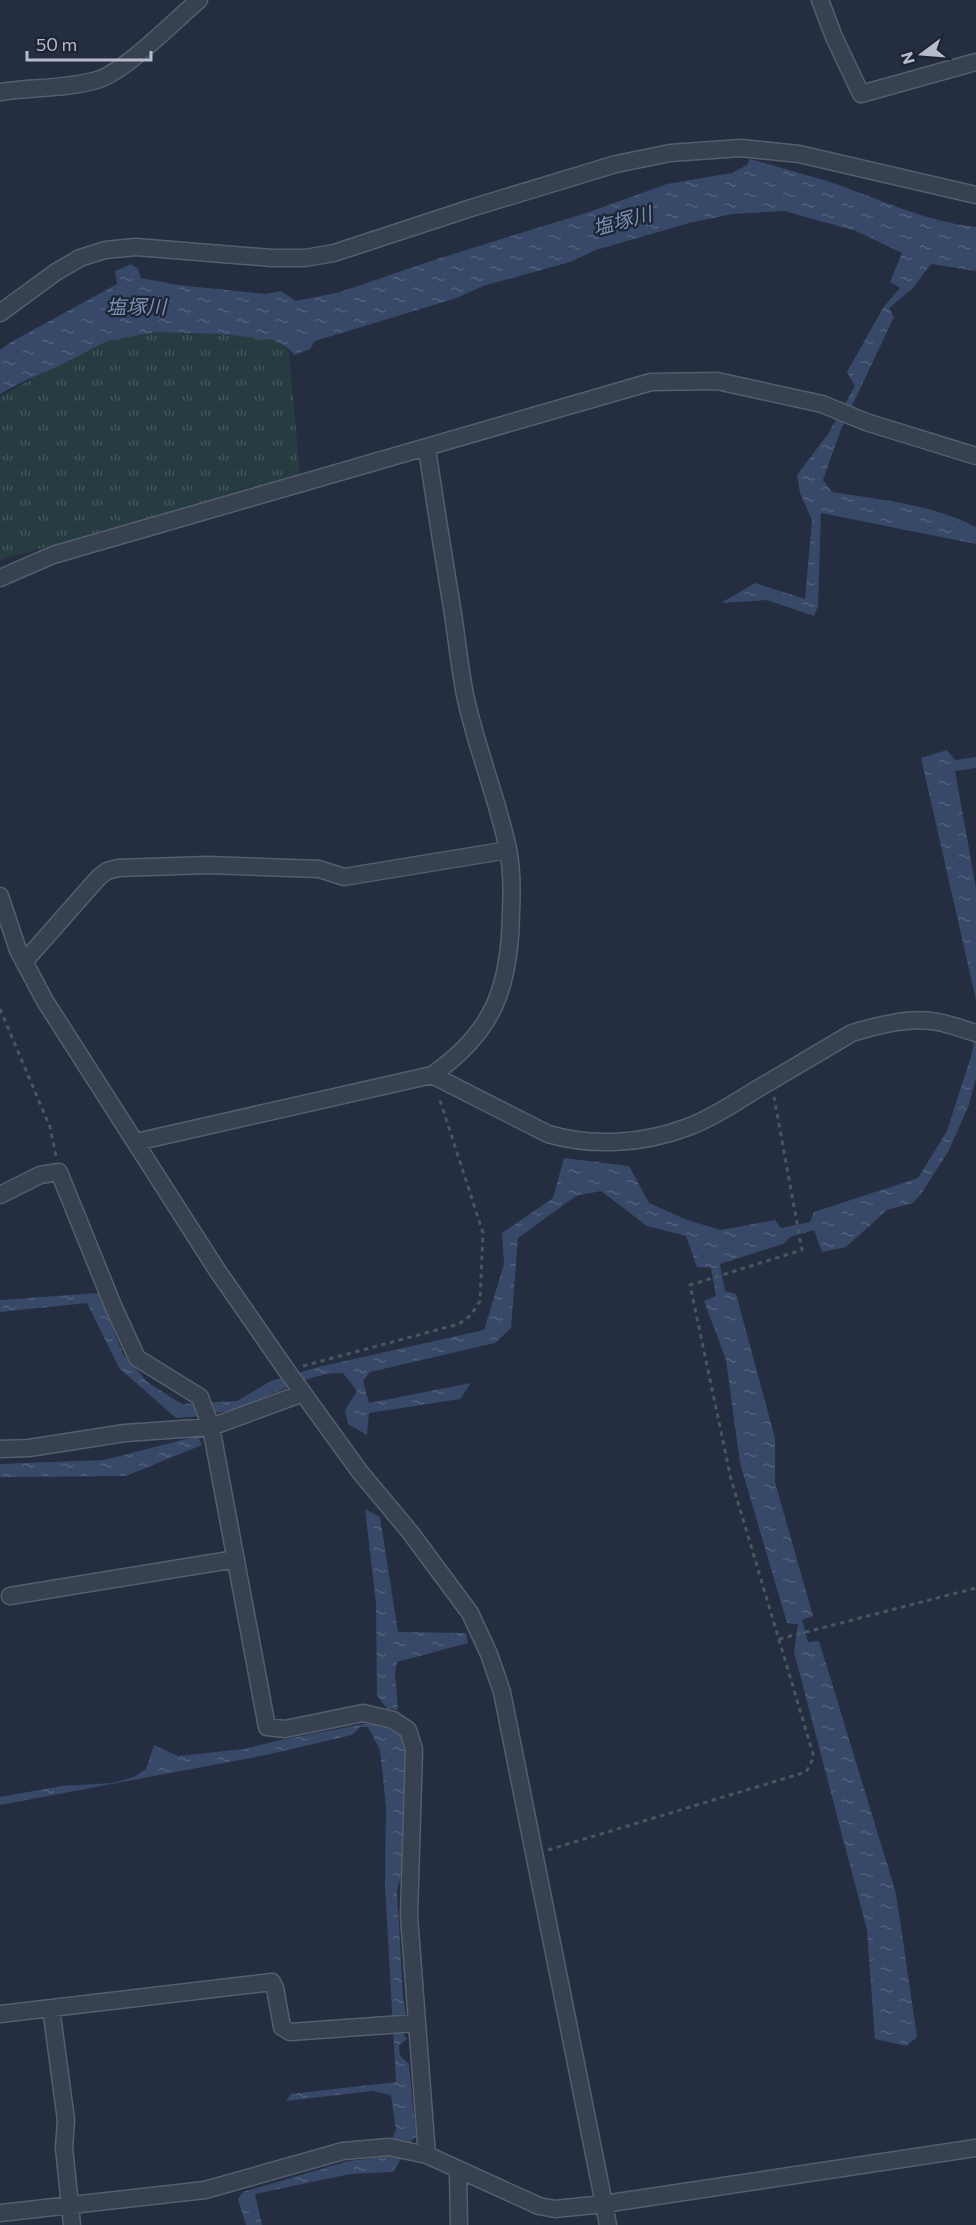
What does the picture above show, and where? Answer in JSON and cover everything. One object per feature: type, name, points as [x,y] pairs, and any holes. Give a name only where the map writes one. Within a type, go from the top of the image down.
[{"type":"street","points":[[0,92],[77,85],[116,71],[198,0]]},
{"type":"street","points":[[820,0],[834,37],[861,94],[976,62]]},
{"type":"street","points":[[0,313],[56,272],[80,258],[105,250],[136,247],[272,258],[305,258],[334,253],[616,164],[670,153],[741,148],[799,154],[976,195]]},
{"type":"street","points":[[0,578],[53,555],[651,382],[717,381],[822,404],[866,422],[976,456]]},
{"type":"street","points":[[136,1142],[432,1075],[464,1050],[479,1034],[492,1013],[501,990],[508,959],[511,929],[512,890],[508,850],[465,696],[427,448]]},
{"type":"street","points":[[24,962],[99,877],[107,871],[118,868],[208,865],[319,869],[344,877],[508,850]]},
{"type":"street","points":[[0,896],[5,936],[24,962],[45,1001],[217,1270],[286,1371],[360,1472],[410,1532],[470,1613],[489,1654],[502,1692],[608,2225]]},
{"type":"street","points":[[432,1075],[548,1134],[568,1140],[602,1143],[662,1134],[688,1127],[713,1115],[852,1033],[871,1027],[912,1021],[931,1021],[976,1033]]},
{"type":"street","points":[[0,1195],[40,1175],[59,1172],[136,1358],[200,1397],[211,1427],[267,1727],[285,1729],[363,1713],[393,1720],[408,1730],[414,1749],[408,1916],[427,2155]]},
{"type":"street","points":[[0,1449],[29,1448],[125,1433],[211,1427],[303,1393]]},
{"type":"street","points":[[10,1596],[236,1559]]},
{"type":"street","points":[[0,2014],[272,1982],[282,2027],[290,2032],[416,2023]]},
{"type":"street","points":[[51,2008],[66,2120],[64,2148],[72,2225]]},
{"type":"street","points":[[0,2213],[205,2190],[344,2151],[389,2147],[427,2155],[539,2206],[555,2209],[604,2204],[976,2148]]},
{"type":"street","points":[[458,2171],[459,2225]]},
{"type":"path","points":[[0,1009],[50,1127],[59,1172]]},
{"type":"path","points":[[286,1371],[459,1324],[471,1315],[480,1300],[483,1233],[432,1075]]},
{"type":"path","points":[[535,1854],[806,1772],[814,1757],[731,1479],[690,1285],[802,1250],[771,1081]]},
{"type":"path","points":[[779,1639],[976,1588]]},
{"type":"green space","points":[[121,320],[280,338],[289,353],[300,475],[0,560],[0,397],[28,381],[69,344]]},
{"type":"water","name":"塩塚川","points":[[750,159],[830,182],[920,215],[976,227],[976,271],[931,264],[912,289],[889,308],[894,317],[841,429],[823,480],[832,492],[906,504],[959,519],[976,527],[976,544],[821,513],[818,606],[814,616],[767,600],[721,603],[755,583],[805,599],[812,520],[800,493],[797,475],[828,434],[855,386],[847,372],[883,308],[900,288],[890,282],[902,253],[856,231],[784,211],[732,214],[689,223],[596,250],[570,262],[483,286],[457,298],[315,341],[310,349],[295,355],[285,346],[273,340],[223,334],[155,332],[107,341],[0,394],[0,350],[117,284],[115,271],[131,264],[138,269],[141,278],[178,285],[266,294],[281,291],[296,301],[340,292],[589,212],[667,184],[732,173],[747,165]]},
{"type":"water","points":[[947,750],[955,760],[976,757],[976,768],[955,771],[976,888],[976,1000],[921,758]]},
{"type":"water","points":[[976,1033],[976,1078],[969,1105],[948,1152],[913,1203],[887,1210],[846,1247],[822,1252],[814,1230],[790,1237],[783,1244],[720,1264],[725,1291],[736,1294],[775,1438],[775,1482],[813,1616],[802,1620],[808,1642],[819,1641],[896,1893],[917,2037],[906,2046],[875,2039],[867,1930],[794,1652],[798,1624],[787,1623],[740,1463],[726,1360],[704,1301],[716,1296],[711,1268],[697,1267],[686,1236],[647,1226],[601,1191],[576,1196],[518,1238],[511,1328],[495,1343],[370,1372],[363,1381],[369,1403],[471,1383],[460,1399],[369,1413],[367,1435],[348,1424],[345,1410],[357,1391],[343,1373],[305,1380],[229,1410],[202,1416],[176,1418],[119,1368],[87,1303],[0,1312],[0,1300],[98,1293],[123,1354],[147,1382],[182,1404],[237,1401],[271,1381],[318,1367],[484,1330],[504,1264],[502,1233],[553,1198],[564,1158],[629,1166],[649,1203],[687,1220],[721,1230],[775,1220],[781,1228],[810,1222],[814,1212],[918,1178],[947,1131],[972,1053]]},
{"type":"water","points":[[198,1436],[202,1445],[126,1476],[0,1477],[0,1464],[104,1460]]},
{"type":"water","points":[[365,1509],[380,1517],[398,1632],[466,1633],[468,1643],[397,1662],[395,1673],[398,1710],[387,1709],[377,1695],[376,1604]]},
{"type":"water","points":[[363,1724],[380,1724],[401,1735],[406,1750],[405,1859],[397,1891],[406,2015],[401,2016],[402,2032],[407,2039],[399,2045],[400,2056],[409,2064],[416,2137],[411,2141],[393,2172],[350,2174],[255,2194],[262,2225],[246,2225],[238,2199],[243,2192],[348,2161],[384,2157],[396,2130],[391,2095],[372,2091],[286,2101],[291,2094],[396,2082],[385,1886],[386,1807],[380,1750],[368,1727],[360,1727],[352,1735],[266,1755],[0,1805],[0,1797],[62,1786],[113,1783],[134,1777],[146,1769],[154,1745],[178,1756],[244,1749]]}]
